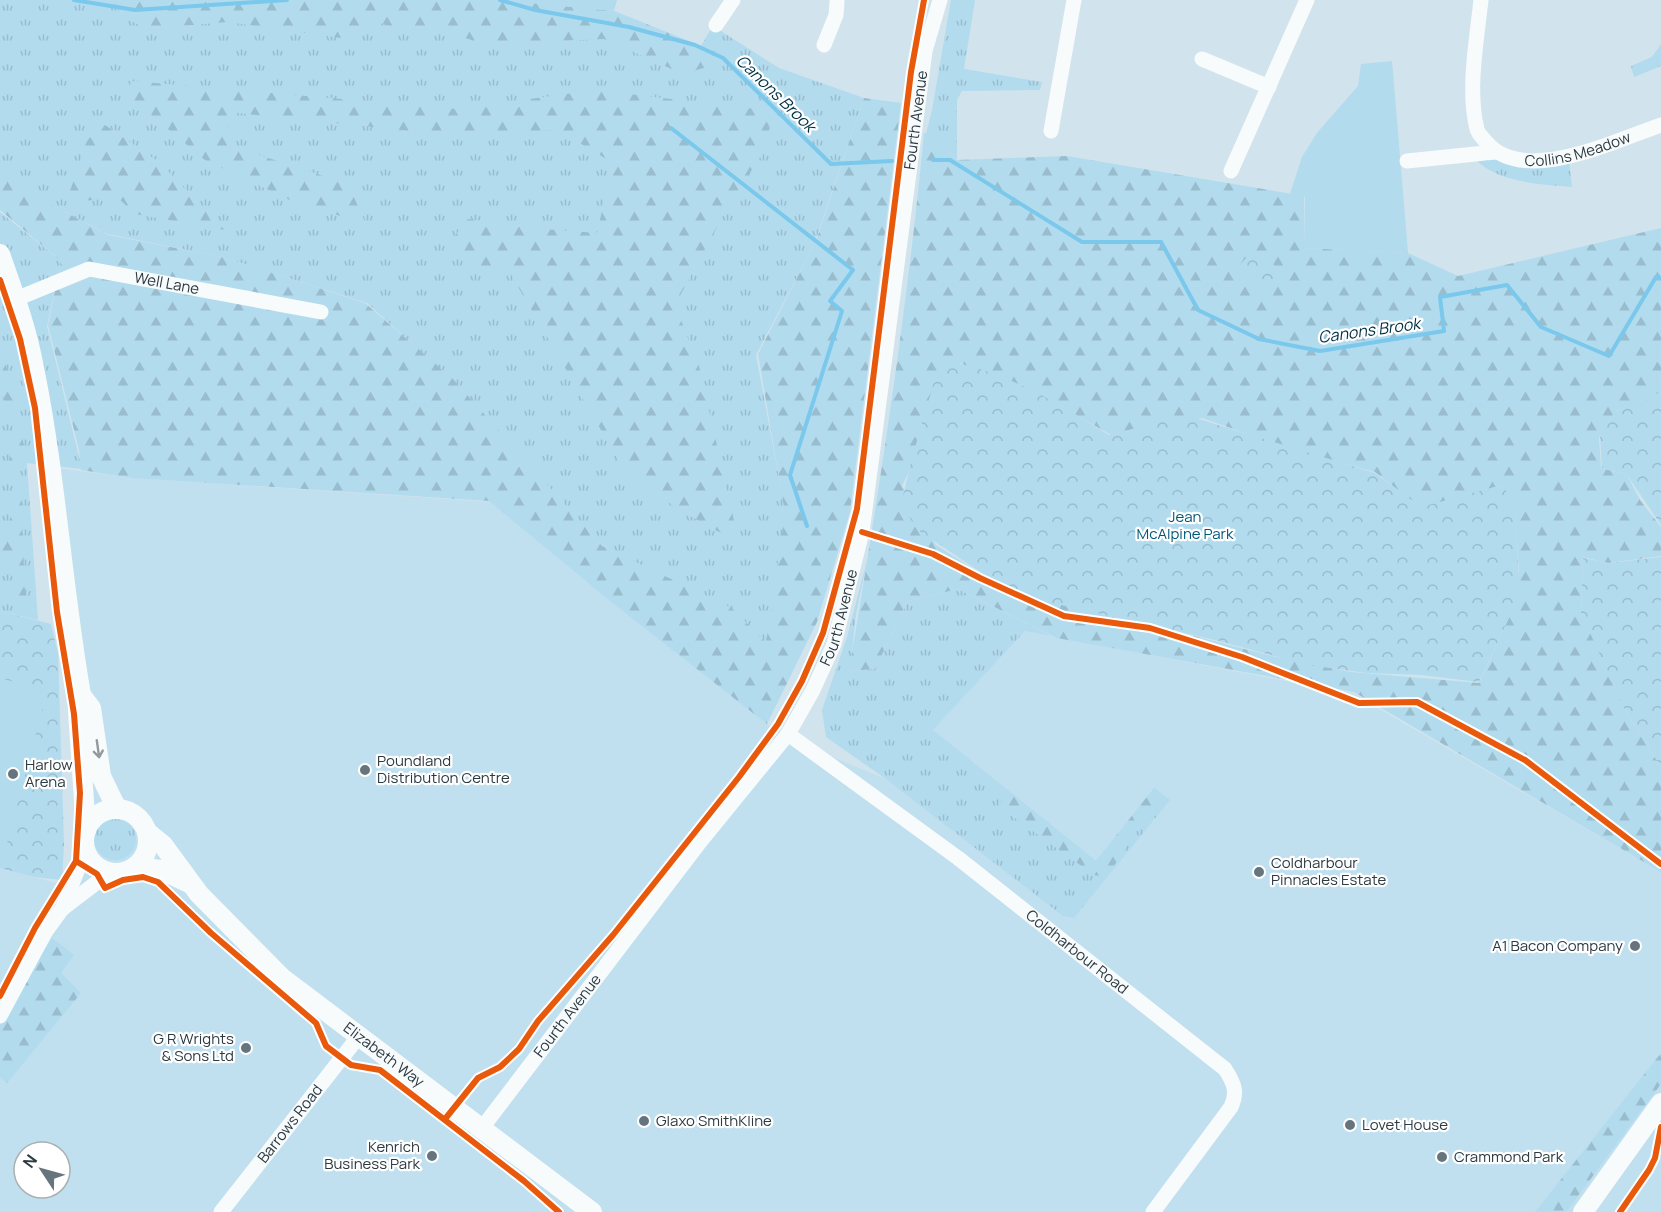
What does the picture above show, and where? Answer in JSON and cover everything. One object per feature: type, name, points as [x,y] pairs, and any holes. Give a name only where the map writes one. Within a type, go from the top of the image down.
[{"type":"main road","points":[[0,254],[16,299],[34,367],[81,694],[78,711],[86,840],[97,866],[116,873],[135,867],[147,851],[147,832],[137,817],[117,809],[98,815],[86,840]]},
{"type":"main road","points":[[81,694],[91,708],[101,776],[117,809]]},
{"type":"main road","name":"Elizabeth Way","points":[[147,832],[163,845],[189,883],[282,978],[592,1212]]},
{"type":"main road","name":"Elizabeth Way","points":[[135,867],[160,870],[189,883]]},
{"type":"main road","points":[[1583,1212],[1661,1103]]},
{"type":"street","points":[[716,25],[733,0]]},
{"type":"street","name":"Fourth Avenue","points":[[482,1128],[700,842],[788,734],[813,690],[839,631],[862,532],[926,51],[940,0]]},
{"type":"street","points":[[1051,132],[1074,0]]},
{"type":"street","points":[[1231,171],[1307,0]]},
{"type":"street","points":[[1481,0],[1475,54],[1474,108],[1477,132],[1495,152]]},
{"type":"street","points":[[824,45],[836,15],[837,1]]},
{"type":"street","points":[[1202,59],[1269,87]]},
{"type":"street","name":"Collins Meadow","points":[[1407,161],[1495,152],[1523,162],[1555,160],[1661,126]]},
{"type":"street","name":"Well Lane","points":[[16,299],[89,269],[321,312]]},
{"type":"street","name":"Coldharbour Road","points":[[788,734],[958,858],[1226,1069],[1235,1091],[1231,1107],[1154,1212]]},
{"type":"street","points":[[62,909],[86,840]]},
{"type":"street","points":[[0,1016],[46,931],[62,909],[100,880],[116,873]]},
{"type":"street","name":"Barrows Road","points":[[220,1212],[359,1036]]},
{"type":"shaded area","points":[[56,468],[133,478],[490,502],[764,722],[800,744],[886,779],[1025,631],[1353,694],[1661,872],[1661,1212],[0,1212],[0,868],[67,886],[92,727]]},
{"type":"green space","points":[[0,0],[500,0],[614,11],[701,46],[713,26],[779,68],[864,98],[814,245],[756,355],[786,515],[766,645],[603,547],[450,378],[367,303],[222,257],[107,234],[14,185],[0,164]]},
{"type":"green space","points":[[115,0],[500,0],[614,11],[701,46],[713,26],[710,66],[683,74],[604,39],[485,44],[439,30],[406,30],[379,23],[349,39],[227,22],[147,29],[121,16]]},
{"type":"green space","points":[[500,0],[617,0],[614,11]]},
{"type":"green space","points":[[951,0],[975,0],[964,69],[1042,82],[1040,90],[962,91],[957,100],[957,160],[934,135],[926,134]]},
{"type":"green space","points":[[1661,44],[1661,66],[1634,77],[1631,66],[1652,57]]},
{"type":"green space","points":[[1392,61],[1408,253],[1305,248],[1305,197],[1290,194],[1302,157],[1317,133],[1358,86],[1361,64]]},
{"type":"green space","points":[[132,81],[458,109],[595,90],[773,111],[765,150],[731,201],[675,305],[699,366],[739,543],[683,512],[627,475],[509,271],[481,268],[450,242],[468,219],[530,228],[597,233],[613,163],[558,130],[452,135],[228,112],[229,145],[348,184],[366,224],[292,201],[205,160],[125,93]]},
{"type":"green space","points":[[864,98],[901,103],[850,512],[817,622],[767,724],[614,604],[489,501],[133,478],[81,470],[79,450],[48,325],[61,261],[0,210],[0,162],[15,185],[108,235],[223,257],[365,303],[452,378],[602,546],[732,608],[766,643],[785,513],[758,354],[816,241]]},
{"type":"green space","points":[[105,125],[159,162],[225,230],[135,214],[117,197],[76,202],[70,191],[87,140]]},
{"type":"green space","points":[[924,133],[934,135],[957,160],[1067,156],[1304,196],[1305,248],[1408,253],[1458,276],[1661,228],[1661,391],[1642,406],[1616,410],[1599,438],[1601,468],[1627,475],[1640,500],[1661,527],[1661,556],[1608,563],[1583,557],[1581,611],[1626,712],[1661,767],[1661,872],[1354,692],[1057,638],[958,589],[908,601],[875,669],[849,671],[891,402]],"holes":[[[960,363],[1044,397],[1113,436],[1202,418],[1288,448],[1375,472],[1421,508],[1502,485],[1515,511],[1519,572],[1512,611],[1479,683],[1351,672],[1272,656],[1116,616],[1012,594],[936,545],[902,486]]]},
{"type":"green space","points":[[1475,159],[1569,161],[1572,187],[1507,178],[1484,167]]},
{"type":"green space","points":[[0,212],[61,261],[47,326],[82,469],[27,463],[38,620],[0,611]]},
{"type":"green space","points":[[1254,249],[1281,271],[1264,290],[1238,267]]},
{"type":"green space","points":[[0,340],[25,450],[7,471],[14,432],[0,388]]},
{"type":"green space","name":"Jean McAlpine Park","points":[[940,361],[963,365],[1007,379],[1049,400],[1109,435],[1186,415],[1375,473],[1421,507],[1502,485],[1515,504],[1519,581],[1512,611],[1479,682],[1421,675],[1367,673],[1308,665],[1215,640],[1013,594],[918,530],[901,505]]},
{"type":"green space","points":[[1661,391],[1661,525],[1627,475],[1602,468],[1600,436],[1615,411],[1642,404]]},
{"type":"green space","points":[[21,497],[26,618],[10,569],[0,571],[0,530],[6,527]]},
{"type":"green space","points":[[869,553],[856,614],[850,671],[875,669],[908,601],[958,589],[1052,636],[1025,631],[929,734],[933,730],[1096,861],[1154,788],[1170,800],[1074,918],[1063,916],[886,779],[826,737],[822,710],[847,637]]},
{"type":"green space","points":[[1661,557],[1661,767],[1625,710],[1581,613],[1583,558],[1609,563]]},
{"type":"green space","points":[[0,611],[51,624],[58,653],[64,844],[62,880],[34,877],[0,868]]},
{"type":"green space","name":"Harlow Arena","points":[[0,678],[36,688],[44,703],[6,847],[0,846]]},
{"type":"green space","points":[[1154,788],[1160,793],[1107,877],[1094,875],[998,806],[1009,791],[1096,861]]},
{"type":"green space","points":[[115,818],[130,824],[136,839],[130,854],[115,860],[100,854],[94,839],[100,824]]},
{"type":"green space","points":[[52,938],[74,955],[61,973],[81,993],[7,1083],[0,1077],[0,1019]]},
{"type":"green space","points":[[1661,1053],[1661,1084],[1567,1211],[1535,1212]]},
{"type":"waterway","name":"Canons Brook","points":[[74,0],[135,10],[287,0]]},
{"type":"waterway","name":"Canons Brook","points":[[500,0],[535,10],[629,27],[695,45],[723,58],[831,164],[892,161]]},
{"type":"waterway","points":[[671,128],[853,270],[830,301],[842,311],[790,475],[807,526]]},
{"type":"waterway","name":"Canons Brook","points":[[933,160],[950,160],[1082,242],[1161,242],[1198,310],[1259,339],[1320,351],[1444,331],[1440,297],[1507,285],[1541,327],[1609,356],[1656,277],[1661,278]]},
{"type":"cycle path","points":[[445,1119],[478,1078],[500,1067],[519,1049],[538,1021],[613,935],[739,777],[778,724],[802,681],[823,633],[857,509],[911,72],[924,0]]},
{"type":"cycle path","points":[[0,280],[20,339],[35,408],[57,612],[74,714],[80,793],[76,861],[35,928],[0,996]]},
{"type":"cycle path","points":[[862,532],[933,554],[1064,616],[1150,628],[1242,657],[1359,703],[1417,702],[1525,760],[1661,864]]},
{"type":"cycle path","points":[[76,861],[97,874],[105,888],[123,880],[143,877],[158,882],[211,933],[316,1023],[326,1046],[351,1065],[380,1070],[524,1181],[559,1212]]},
{"type":"cycle path","points":[[1620,1212],[1655,1158],[1661,1127]]},
{"type":"place","name":"Poundland Distribution Centre","points":[[365,770]]},
{"type":"place","name":"Harlow Arena","points":[[13,774]]},
{"type":"place","name":"Coldharbour Pinnacles Estate","points":[[1259,872]]},
{"type":"place","name":"A1 Bacon Company","points":[[1635,946]]},
{"type":"place","name":"G R Wrights & Sons Ltd","points":[[246,1048]]},
{"type":"place","name":"Glaxo SmithKline","points":[[644,1121]]},
{"type":"place","name":"Lovet House","points":[[1350,1125]]},
{"type":"place","name":"Kenrich Business Park","points":[[432,1156]]},
{"type":"place","name":"Crammond Park","points":[[1442,1157]]}]
